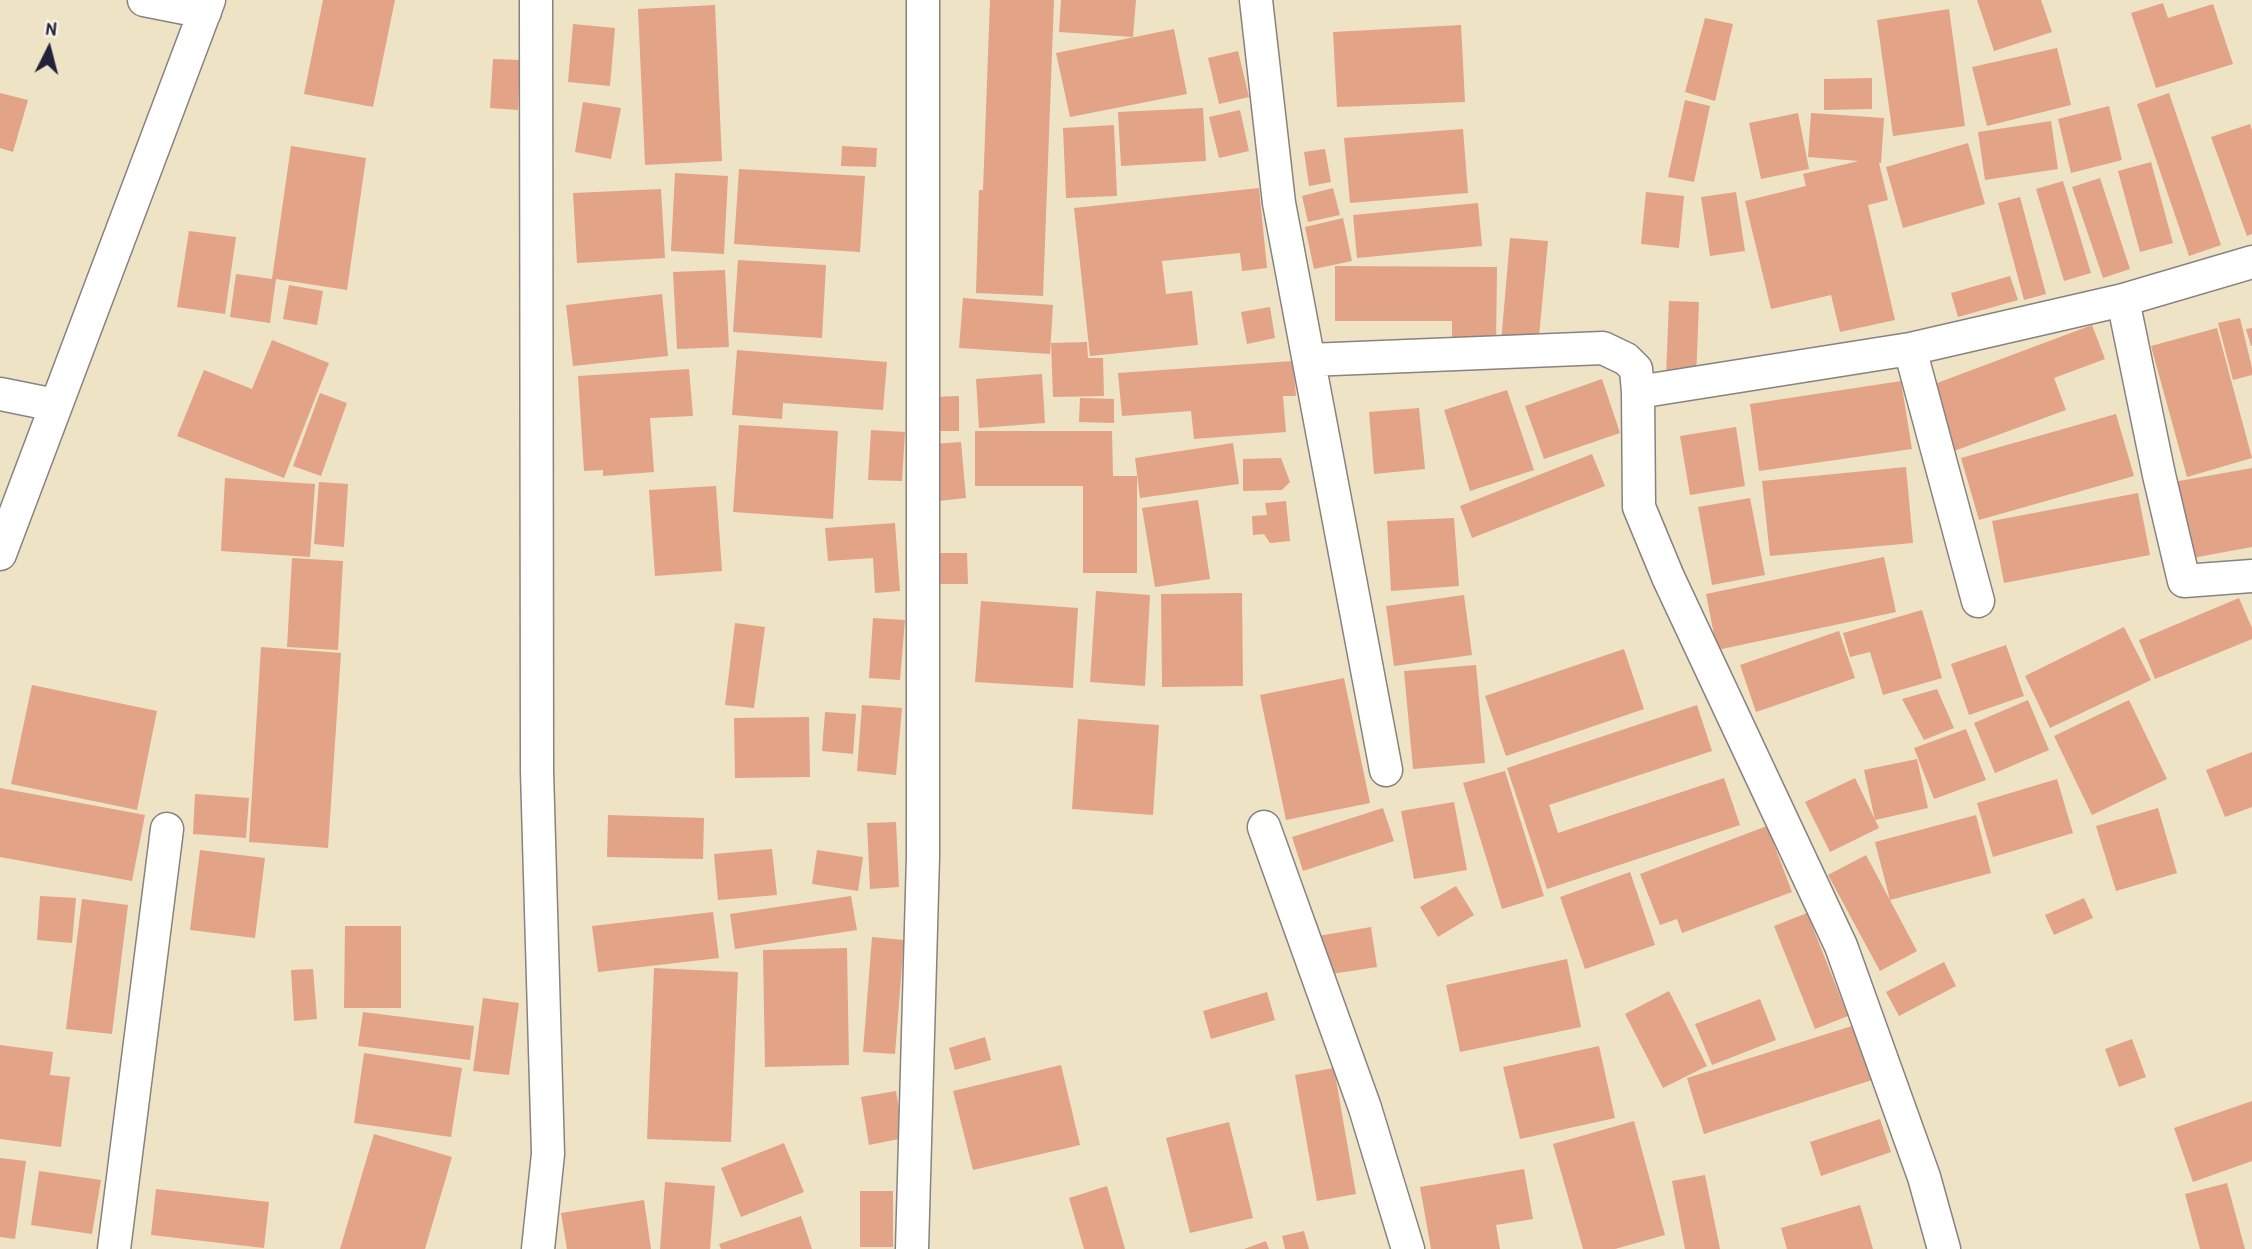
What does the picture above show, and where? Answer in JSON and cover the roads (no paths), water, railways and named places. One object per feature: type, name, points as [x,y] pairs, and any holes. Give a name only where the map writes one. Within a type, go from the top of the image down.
[{"type":"street","points":[[0,554],[207,6],[144,0]]},
{"type":"street","points":[[536,0],[537,771],[548,1154],[538,1249]]},
{"type":"street","points":[[912,1249],[923,856],[923,0]]},
{"type":"street","points":[[1256,0],[1279,203],[1387,770]]},
{"type":"street","points":[[1638,392],[1910,349],[2123,300],[2252,262]]},
{"type":"street","points":[[2123,300],[2158,475],[2184,581],[2252,576]]},
{"type":"street","points":[[1309,360],[1604,348],[1626,359],[1636,369],[1639,507],[1668,577],[1841,946],[1924,1177],[1944,1249]]},
{"type":"street","points":[[1910,349],[1978,601]]},
{"type":"street","points":[[0,394],[55,405]]},
{"type":"street","points":[[1264,827],[1364,1108],[1408,1249]]},
{"type":"street","points":[[114,1249],[167,829]]}]
